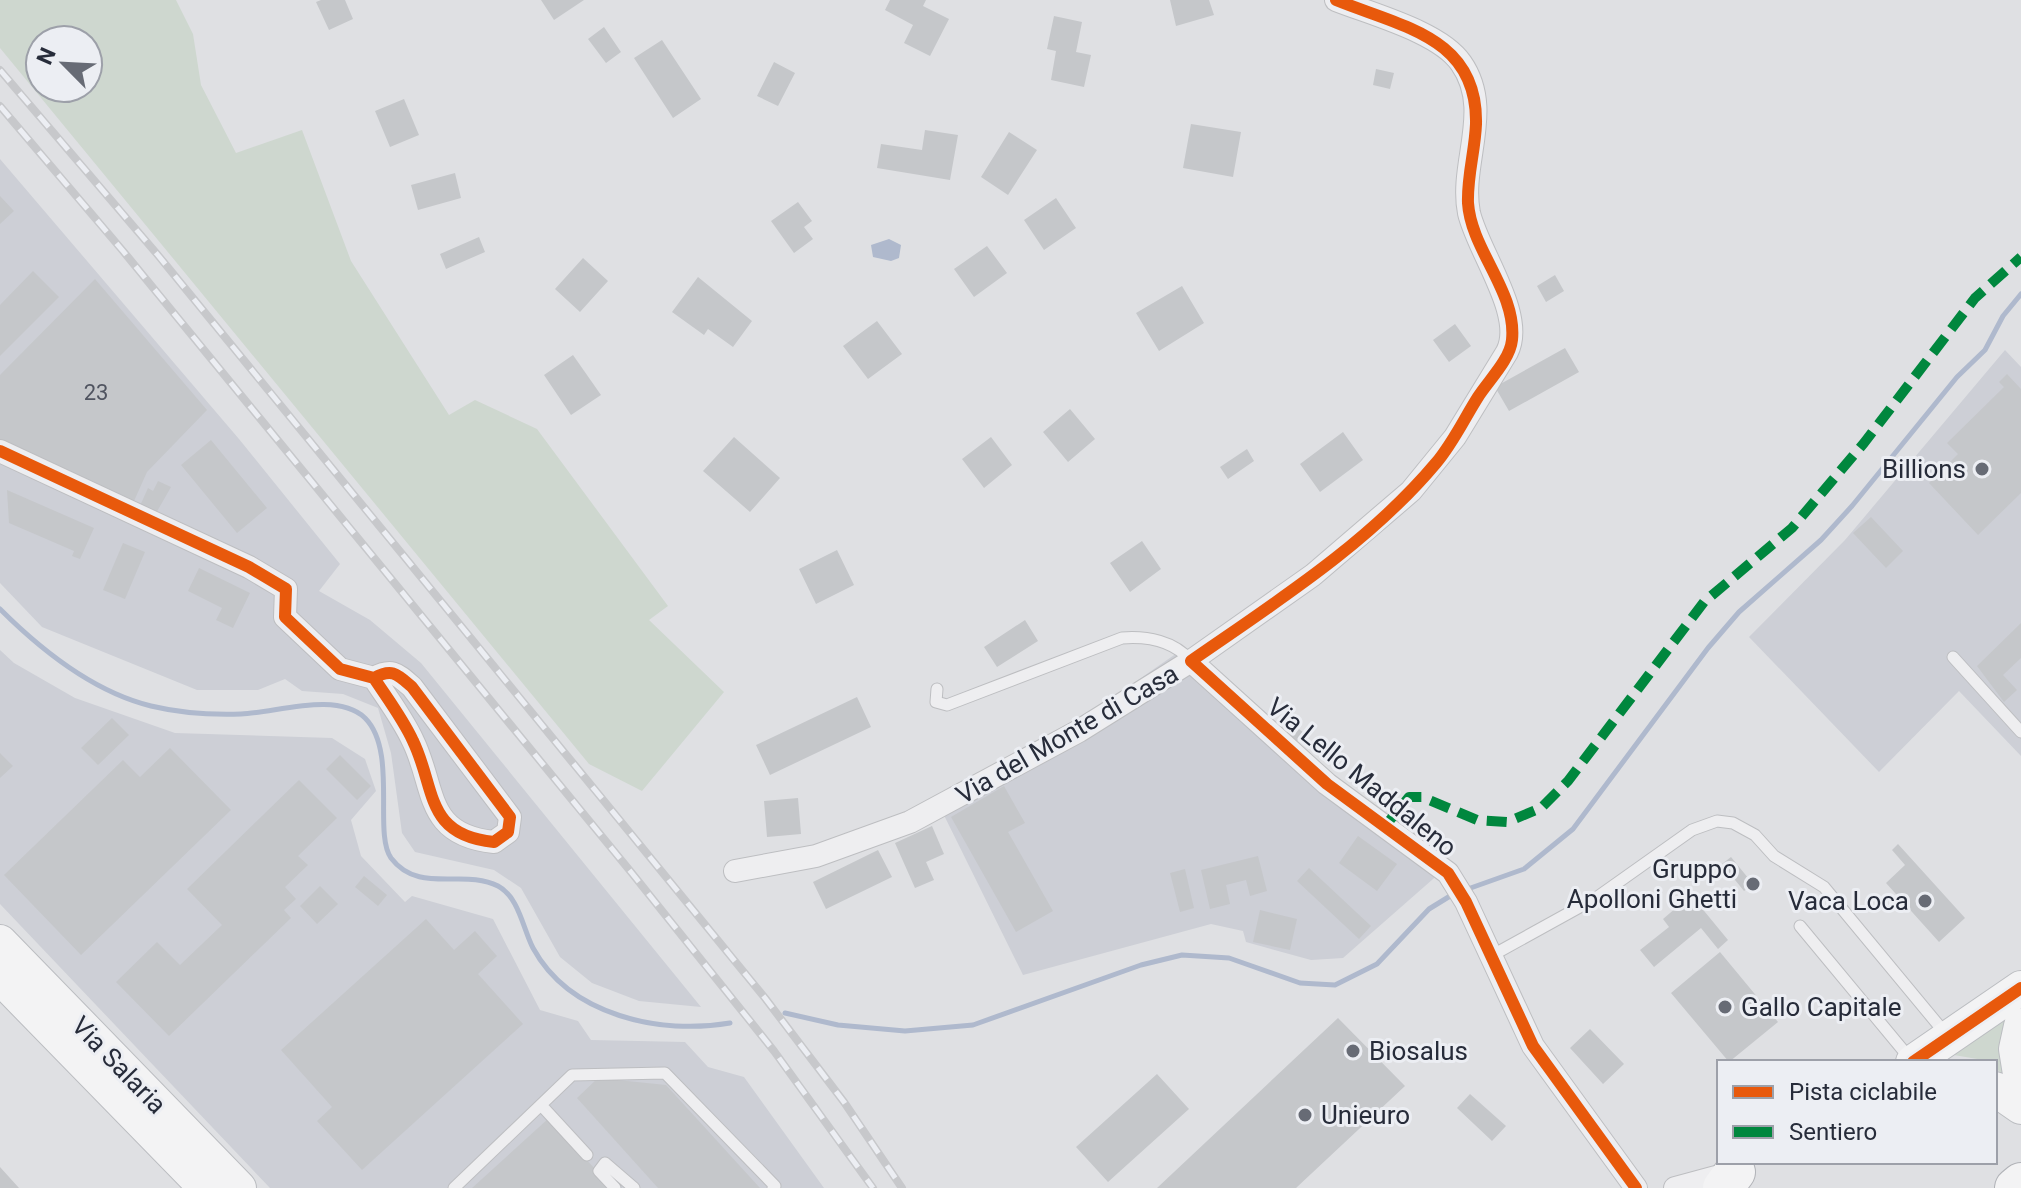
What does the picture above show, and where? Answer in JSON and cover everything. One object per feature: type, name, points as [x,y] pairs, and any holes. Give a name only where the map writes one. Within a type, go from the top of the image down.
[{"type":"highway","points":[[2015,1188],[2021,1183]]},
{"type":"main road","name":"Via Salaria","points":[[0,942],[239,1188]]},
{"type":"main road","name":"Via Salaria","points":[[0,977],[206,1188]]},
{"type":"main road","points":[[1916,1060],[2021,988]]},
{"type":"main road","points":[[2021,1026],[2016,1049],[2021,1080]]},
{"type":"main road","points":[[1997,1090],[2021,1107]]},
{"type":"street","name":"Via del Monte di Casa","points":[[735,871],[816,856],[910,822],[1079,731],[1191,661],[1313,575],[1411,491],[1455,437],[1511,343],[1508,312],[1470,214],[1468,184],[1475,113],[1471,83],[1464,66],[1434,40],[1336,0]]},
{"type":"street","points":[[0,451],[249,567],[286,589],[285,617],[340,669],[374,678],[386,672],[396,673],[412,687],[510,817],[508,832],[494,842],[473,840],[448,825],[428,793],[414,742],[374,678]]},
{"type":"street","name":"Via Lello Maddaleno","points":[[1191,661],[1327,784],[1402,836],[1452,879],[1466,902],[1523,1026],[1545,1064],[1636,1188]]},
{"type":"street","points":[[1675,1188],[1737,1174]]},
{"type":"lane","points":[[937,689],[936,702],[947,705],[1122,638],[1170,644],[1191,661]]},
{"type":"lane","points":[[1953,657],[2021,732]]},
{"type":"lane","points":[[1491,956],[1596,898],[1692,830],[1717,821],[1733,823],[1755,835],[1774,856],[1824,887],[1948,1038]]},
{"type":"lane","points":[[1800,926],[1911,1060]]},
{"type":"lane","points":[[454,1188],[572,1075],[665,1073],[775,1186],[773,1188]]},
{"type":"lane","points":[[541,1105],[587,1155]]},
{"type":"lane","points":[[615,1188],[599,1171],[605,1163],[634,1188]]},
{"type":"shaded area","points":[[0,0],[176,0],[193,34],[201,85],[236,153],[302,130],[351,261],[449,415],[475,400],[537,429],[668,606],[649,620],[724,692],[642,791],[589,764],[46,104],[104,104],[104,24],[24,24],[24,77],[0,48]]},
{"type":"shaded area","points":[[0,159],[239,439],[340,564],[319,591],[370,620],[421,663],[701,1007],[639,1001],[592,983],[560,957],[521,888],[494,870],[415,852],[402,833],[391,753],[378,708],[343,694],[302,691],[285,679],[258,690],[197,690],[42,627],[0,583]]},
{"type":"shaded area","points":[[2005,350],[2021,367],[2021,756],[1959,691],[1879,772],[1749,637],[1845,540]]},
{"type":"shaded area","points":[[0,650],[14,663],[75,698],[175,733],[332,738],[365,759],[376,791],[351,820],[361,856],[405,902],[412,896],[493,919],[540,1010],[578,1021],[591,1040],[685,1042],[708,1067],[744,1077],[824,1188],[270,1188],[0,904]]},
{"type":"shaded area","points":[[1177,653],[1441,872],[1343,958],[1311,960],[1246,942],[1243,931],[1211,924],[1023,975],[935,797],[1105,703]]},
{"type":"shaded area","points":[[2012,1008],[2008,1078],[1997,1070],[1997,1060],[1942,1053]]},
{"type":"water","points":[[889,239],[901,245],[899,258],[891,261],[873,257],[871,245]]},
{"type":"building","points":[[345,0],[353,19],[329,30],[316,2]]},
{"type":"building","points":[[541,0],[584,0],[554,20]]},
{"type":"building","points":[[890,0],[926,0],[923,6],[949,19],[930,56],[904,43],[913,25],[885,10]]},
{"type":"building","points":[[1170,0],[1209,0],[1214,15],[1176,26]]},
{"type":"building","points":[[1054,16],[1082,22],[1076,52],[1091,55],[1084,87],[1051,80],[1056,51],[1047,49]]},
{"type":"building","points":[[604,27],[621,52],[606,63],[588,39]]},
{"type":"building","points":[[662,40],[701,99],[673,118],[634,58]]},
{"type":"building","points":[[774,62],[795,73],[778,106],[757,96]]},
{"type":"building","points":[[1376,69],[1394,73],[1390,89],[1373,85]]},
{"type":"building","points":[[404,99],[419,135],[390,147],[375,111]]},
{"type":"building","points":[[1191,124],[1241,132],[1233,177],[1183,168]]},
{"type":"building","points":[[925,130],[958,135],[950,180],[877,168],[881,144],[922,150]]},
{"type":"building","points":[[1009,132],[1037,150],[1008,195],[981,177]]},
{"type":"building","points":[[455,173],[461,198],[418,210],[411,185]]},
{"type":"building","points":[[0,196],[14,211],[0,224]]},
{"type":"building","points":[[1056,198],[1076,228],[1044,250],[1024,220]]},
{"type":"building","points":[[798,202],[812,221],[804,227],[813,239],[794,253],[771,221]]},
{"type":"building","points":[[479,237],[485,252],[446,269],[440,254]]},
{"type":"building","points":[[987,246],[1007,273],[974,297],[954,269]]},
{"type":"building","points":[[583,258],[608,281],[580,312],[555,289]]},
{"type":"building","points":[[33,271],[59,297],[0,356],[0,305]]},
{"type":"building","points":[[1555,275],[1564,291],[1546,302],[1537,286]]},
{"type":"building","points":[[698,277],[752,321],[733,347],[708,329],[704,335],[672,312]]},
{"type":"building","points":[[95,279],[207,410],[147,472],[134,501],[0,442],[0,375]]},
{"type":"building","points":[[1182,286],[1204,323],[1159,351],[1136,313]]},
{"type":"building","points":[[877,321],[902,354],[868,379],[843,346]]},
{"type":"building","points":[[1455,324],[1471,346],[1449,362],[1433,340]]},
{"type":"building","points":[[1565,348],[1579,372],[1509,411],[1495,387]]},
{"type":"building","points":[[573,355],[601,395],[571,415],[544,375]]},
{"type":"building","name":"Billions","points":[[2007,374],[2021,389],[2021,493],[1978,535],[1929,483],[1958,454],[1947,443],[2004,387],[1999,382]]},
{"type":"building","points":[[1070,409],[1095,439],[1068,462],[1043,432]]},
{"type":"building","points":[[1343,432],[1363,460],[1320,492],[1300,464]]},
{"type":"building","points":[[734,437],[780,478],[750,512],[703,471]]},
{"type":"building","points":[[991,437],[1012,465],[984,488],[962,459]]},
{"type":"building","points":[[211,440],[267,508],[237,533],[181,465]]},
{"type":"building","points":[[1247,449],[1254,461],[1228,479],[1220,467]]},
{"type":"building","points":[[158,481],[171,487],[155,515],[139,508],[148,488],[153,491]]},
{"type":"building","points":[[7,490],[94,528],[80,559],[72,556],[74,551],[9,523]]},
{"type":"building","points":[[1871,517],[1903,551],[1886,568],[1853,533]]},
{"type":"building","points":[[1142,541],[1161,569],[1130,592],[1110,563]]},
{"type":"building","points":[[123,543],[145,552],[125,599],[103,590]]},
{"type":"building","points":[[837,550],[854,585],[816,604],[799,569]]},
{"type":"building","points":[[199,568],[250,593],[233,628],[216,620],[222,608],[188,591]]},
{"type":"building","points":[[1025,620],[1038,641],[997,667],[984,647]]},
{"type":"building","points":[[2021,623],[2021,658],[2003,675],[2017,690],[2004,702],[1977,666]]},
{"type":"building","points":[[857,697],[871,727],[770,775],[756,745]]},
{"type":"building","points":[[112,718],[129,735],[98,765],[81,748]]},
{"type":"building","points":[[1295,726],[1304,733],[1297,741],[1288,734]]},
{"type":"building","points":[[170,748],[231,810],[81,955],[4,875],[123,760],[140,777]]},
{"type":"building","points":[[0,753],[13,766],[0,778]]},
{"type":"building","points":[[340,755],[371,786],[357,800],[326,769]]},
{"type":"building","points":[[299,780],[337,818],[298,856],[308,865],[285,887],[296,899],[284,910],[291,918],[169,1036],[116,982],[157,942],[180,965],[222,925],[187,889]]},
{"type":"building","points":[[1004,786],[1025,823],[1008,832],[1053,911],[1016,932],[951,817]]},
{"type":"building","points":[[798,798],[801,834],[767,837],[764,801]]},
{"type":"building","points":[[932,826],[944,854],[926,862],[934,880],[915,888],[895,843]]},
{"type":"building","points":[[1358,836],[1397,864],[1377,891],[1339,863]]},
{"type":"building","name":"Vaca Loca","points":[[1898,844],[1965,918],[1939,942],[1886,883],[1905,865],[1892,850]]},
{"type":"building","points":[[878,850],[892,877],[826,909],[813,882]]},
{"type":"building","points":[[1258,856],[1267,891],[1250,896],[1246,880],[1226,885],[1230,904],[1210,909],[1201,870]]},
{"type":"building","points":[[1731,857],[1753,884],[1744,891],[1722,864]]},
{"type":"building","points":[[1309,868],[1371,926],[1359,939],[1297,881]]},
{"type":"building","points":[[1185,869],[1194,908],[1180,912],[1170,873]]},
{"type":"building","points":[[364,876],[387,895],[378,906],[355,887]]},
{"type":"building","points":[[320,886],[338,904],[317,924],[300,906]]},
{"type":"building","points":[[1691,895],[1728,940],[1718,949],[1701,928],[1654,967],[1640,950],[1669,927],[1663,919]]},
{"type":"building","points":[[1260,910],[1297,919],[1290,950],[1253,942]]},
{"type":"building","points":[[426,919],[454,950],[475,931],[497,956],[478,974],[523,1024],[362,1170],[317,1121],[332,1107],[281,1050]]},
{"type":"building","name":"Gallo Capitale","points":[[1720,952],[1778,1022],[1731,1060],[1727,1060],[1671,993]]},
{"type":"building","name":"Unieuro","points":[[1338,1018],[1405,1086],[1296,1188],[1157,1188]]},
{"type":"building","points":[[1590,1029],[1624,1064],[1603,1084],[1570,1048]]},
{"type":"building","points":[[1157,1074],[1189,1109],[1108,1182],[1076,1147]]},
{"type":"building","points":[[598,1078],[666,1085],[760,1188],[658,1188],[577,1098]]},
{"type":"building","points":[[1470,1094],[1506,1126],[1492,1141],[1457,1108]]},
{"type":"building","points":[[549,1118],[612,1188],[472,1188]]},
{"type":"building","points":[[0,1167],[19,1188],[0,1188]]},
{"type":"waterway","points":[[1465,890],[1524,869],[1573,829],[1708,648],[1739,612],[1821,540],[1852,506],[1957,377],[1985,350],[2003,316],[2021,294]]},
{"type":"waterway","points":[[0,609],[70,668],[109,691],[151,706],[218,714],[322,705],[353,710],[365,718],[375,732],[383,770],[386,846],[391,858],[402,869],[428,878],[471,879],[498,886],[516,905],[533,948],[549,971],[593,1005],[620,1016],[675,1026],[730,1023]]},
{"type":"waterway","points":[[785,1013],[838,1025],[905,1031],[973,1025],[1141,965],[1182,955],[1229,958],[1300,983],[1335,985],[1377,964],[1429,909],[1455,893]]},
{"type":"railway","points":[[0,70],[157,254],[765,998],[844,1102],[902,1188]]},
{"type":"railway","points":[[0,106],[123,251],[631,872],[774,1051],[873,1188]]},
{"type":"marked path","points":[[1385,826],[1409,797],[1422,797],[1477,820],[1507,822],[1541,808],[1568,781],[1704,602],[1792,528],[1864,443],[1975,298],[2021,257]]},
{"type":"cycle path","points":[[1336,0],[1410,28],[1432,40],[1450,54],[1464,72],[1473,95],[1476,124],[1469,183],[1471,220],[1508,305],[1512,340],[1503,363],[1448,447],[1410,492],[1320,570],[1191,661],[1327,784],[1448,873],[1466,902],[1533,1046],[1636,1188]]},
{"type":"cycle path","points":[[0,451],[249,567],[286,589],[285,617],[340,669],[374,678],[390,673],[412,687],[510,817],[508,832],[494,842],[471,838],[455,830],[444,819],[430,792],[409,733],[374,678]]},
{"type":"cycle path","points":[[1916,1060],[2021,988]]},
{"type":"place","name":"Billions","points":[[1982,469]]},
{"type":"place","name":"Gruppo Apolloni Ghetti","points":[[1753,884]]},
{"type":"place","name":"Vaca Loca","points":[[1925,901]]},
{"type":"place","name":"Gallo Capitale","points":[[1725,1007]]},
{"type":"place","name":"Biosalus","points":[[1353,1051]]},
{"type":"place","name":"Unieuro","points":[[1305,1115]]}]
